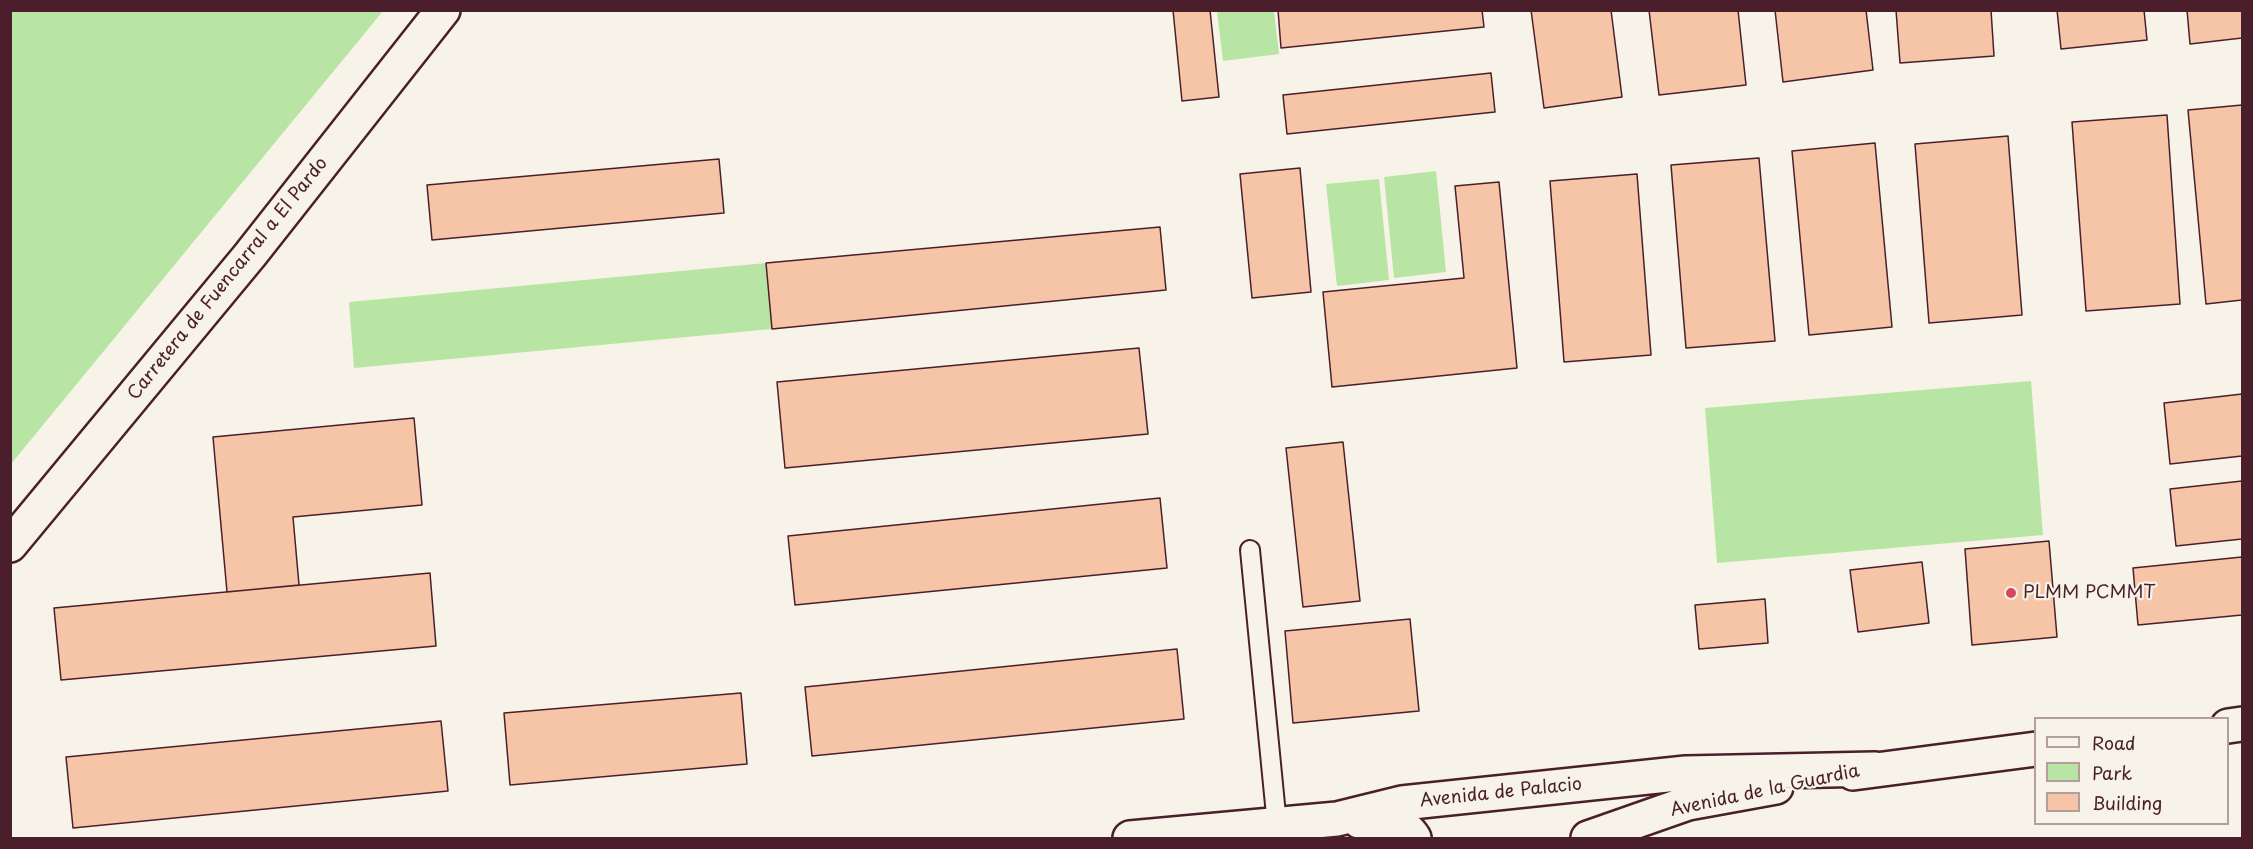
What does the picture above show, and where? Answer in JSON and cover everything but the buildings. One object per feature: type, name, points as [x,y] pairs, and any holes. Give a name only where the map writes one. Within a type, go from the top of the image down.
[{"type":"street","name":"Carretera de Fuencarral a El Pardo","points":[[10,545],[250,255],[443,10]]},
{"type":"street","points":[[1875,769],[2034,749]]},
{"type":"street","name":"Avenida de Palacio","points":[[1130,838],[1337,819],[1402,804],[1686,773],[1875,769]]},
{"type":"street","name":"Avenida de la Guardia","points":[[1588,838],[1688,803],[1875,769]]},
{"type":"street","points":[[1337,819],[1396,823],[1414,838]]},
{"type":"lane","points":[[1250,549],[1277,825]]},
{"type":"green space","points":[[10,11],[383,11],[11,464]]},
{"type":"green space","points":[[1217,11],[1274,11],[1279,54],[1223,61]]},
{"type":"green space","points":[[1436,171],[1446,272],[1394,278],[1384,177]]},
{"type":"green space","points":[[1379,179],[1389,280],[1337,286],[1326,184]]},
{"type":"green space","points":[[766,263],[772,329],[354,368],[349,302]]},
{"type":"green space","points":[[2031,381],[2043,535],[1717,563],[1705,408]]},
{"type":"place","name":"PLMM PCMMT","points":[[2011,593]]}]
